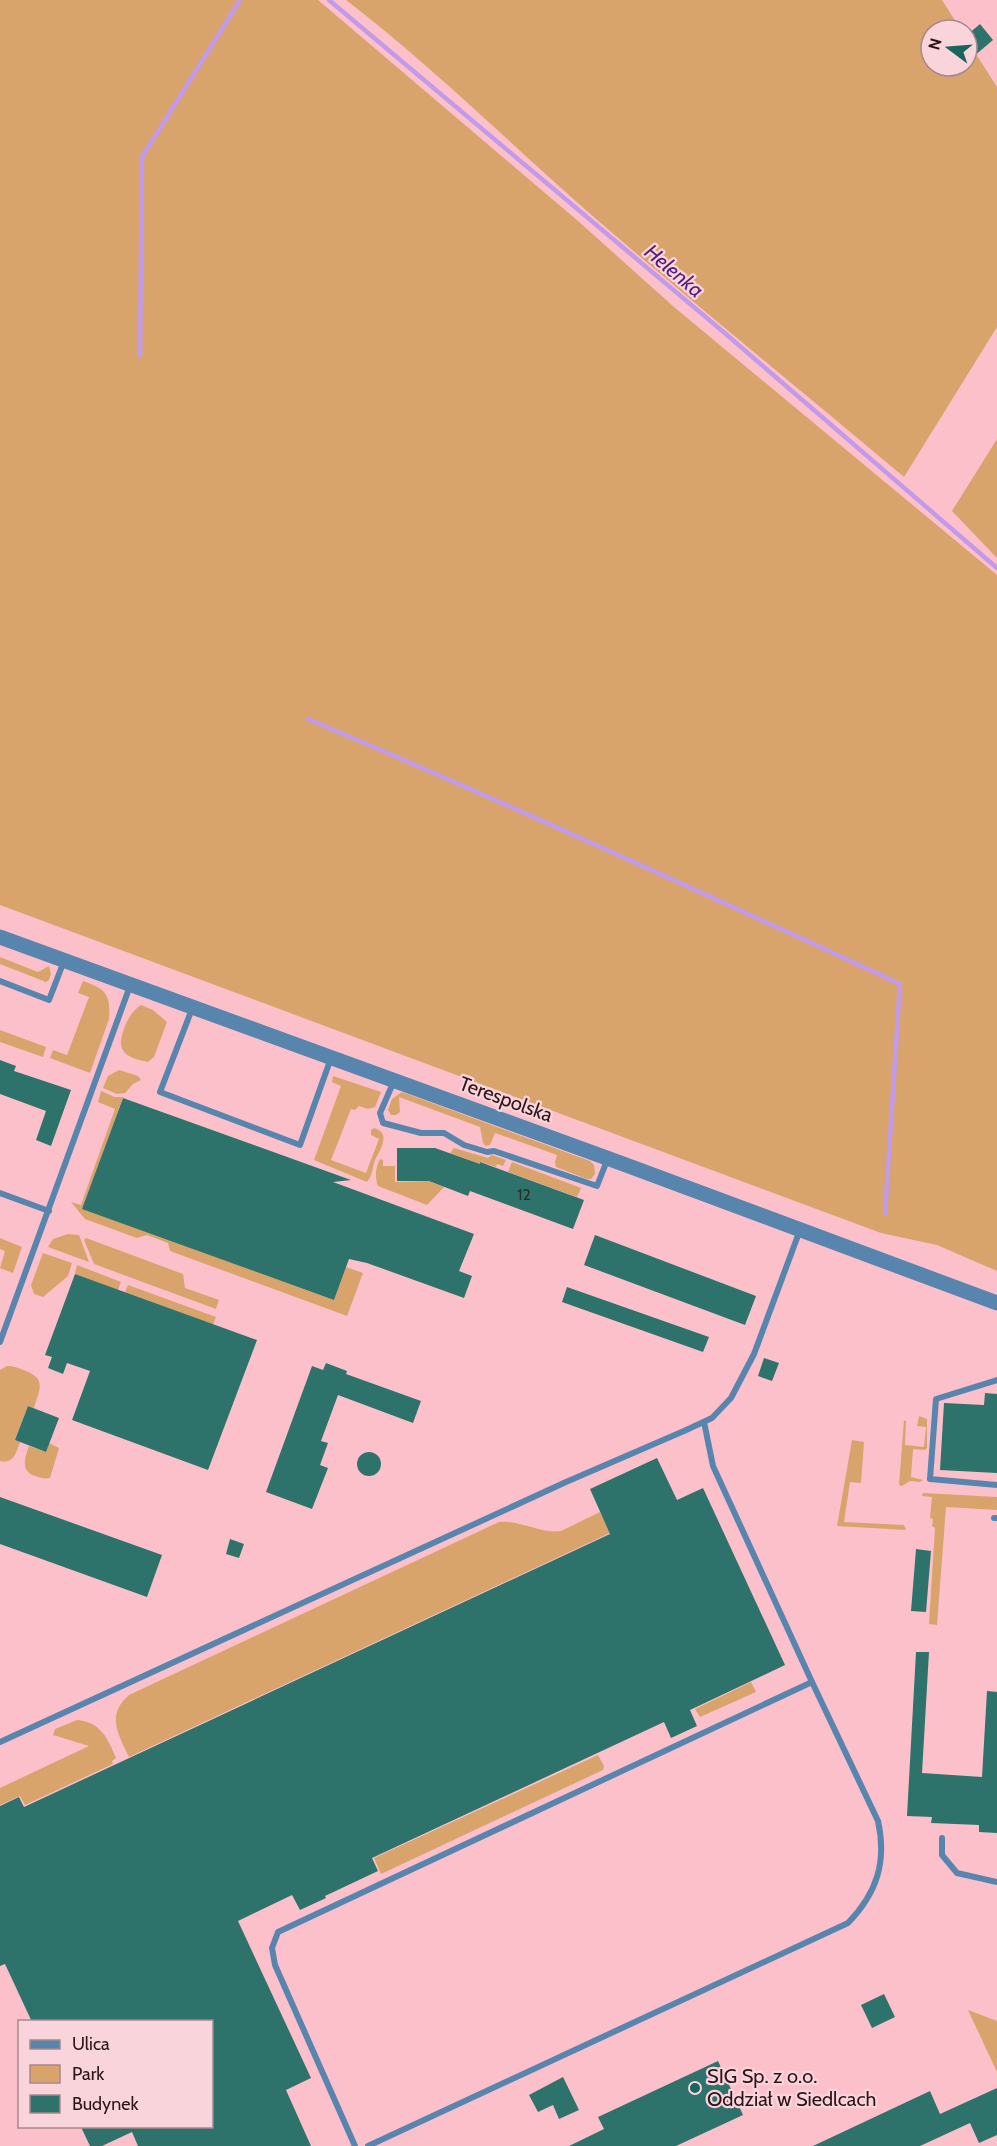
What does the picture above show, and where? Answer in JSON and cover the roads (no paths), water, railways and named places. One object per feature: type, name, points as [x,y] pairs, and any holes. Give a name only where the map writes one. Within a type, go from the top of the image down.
[{"type":"street","name":"Terespolska","points":[[0,937],[608,1158],[997,1303]]},
{"type":"lane","points":[[0,981],[50,999],[64,961]]},
{"type":"lane","points":[[0,1342],[130,986]]},
{"type":"lane","points":[[192,1008],[160,1092],[300,1145],[331,1058]]},
{"type":"lane","points":[[394,1080],[380,1113],[383,1123],[421,1133],[444,1133],[464,1145],[487,1152],[494,1151],[597,1186],[608,1158]]},
{"type":"lane","points":[[0,1193],[49,1211]]},
{"type":"lane","points":[[0,1742],[566,1482],[712,1418],[731,1398],[754,1354],[800,1230]]},
{"type":"lane","points":[[997,1380],[936,1399],[930,1479],[997,1485]]},
{"type":"lane","points":[[368,2146],[848,1923],[860,1911],[871,1893],[881,1865],[883,1842],[878,1821],[713,1466],[704,1422]]},
{"type":"lane","points":[[355,2146],[275,1965],[272,1948],[278,1932],[812,1682]]},
{"type":"lane","points":[[942,1838],[942,1855],[957,1873],[997,1882]]},
{"type":"waterway","points":[[140,355],[142,157],[240,0]]},
{"type":"waterway","name":"Helenka","points":[[329,0],[727,335],[997,568]]},
{"type":"waterway","points":[[308,719],[605,849],[900,984],[885,1214]]},
{"type":"place","name":"SIG Sp. z o.o. Oddział w Siedlcach","points":[[695,2088]]}]
